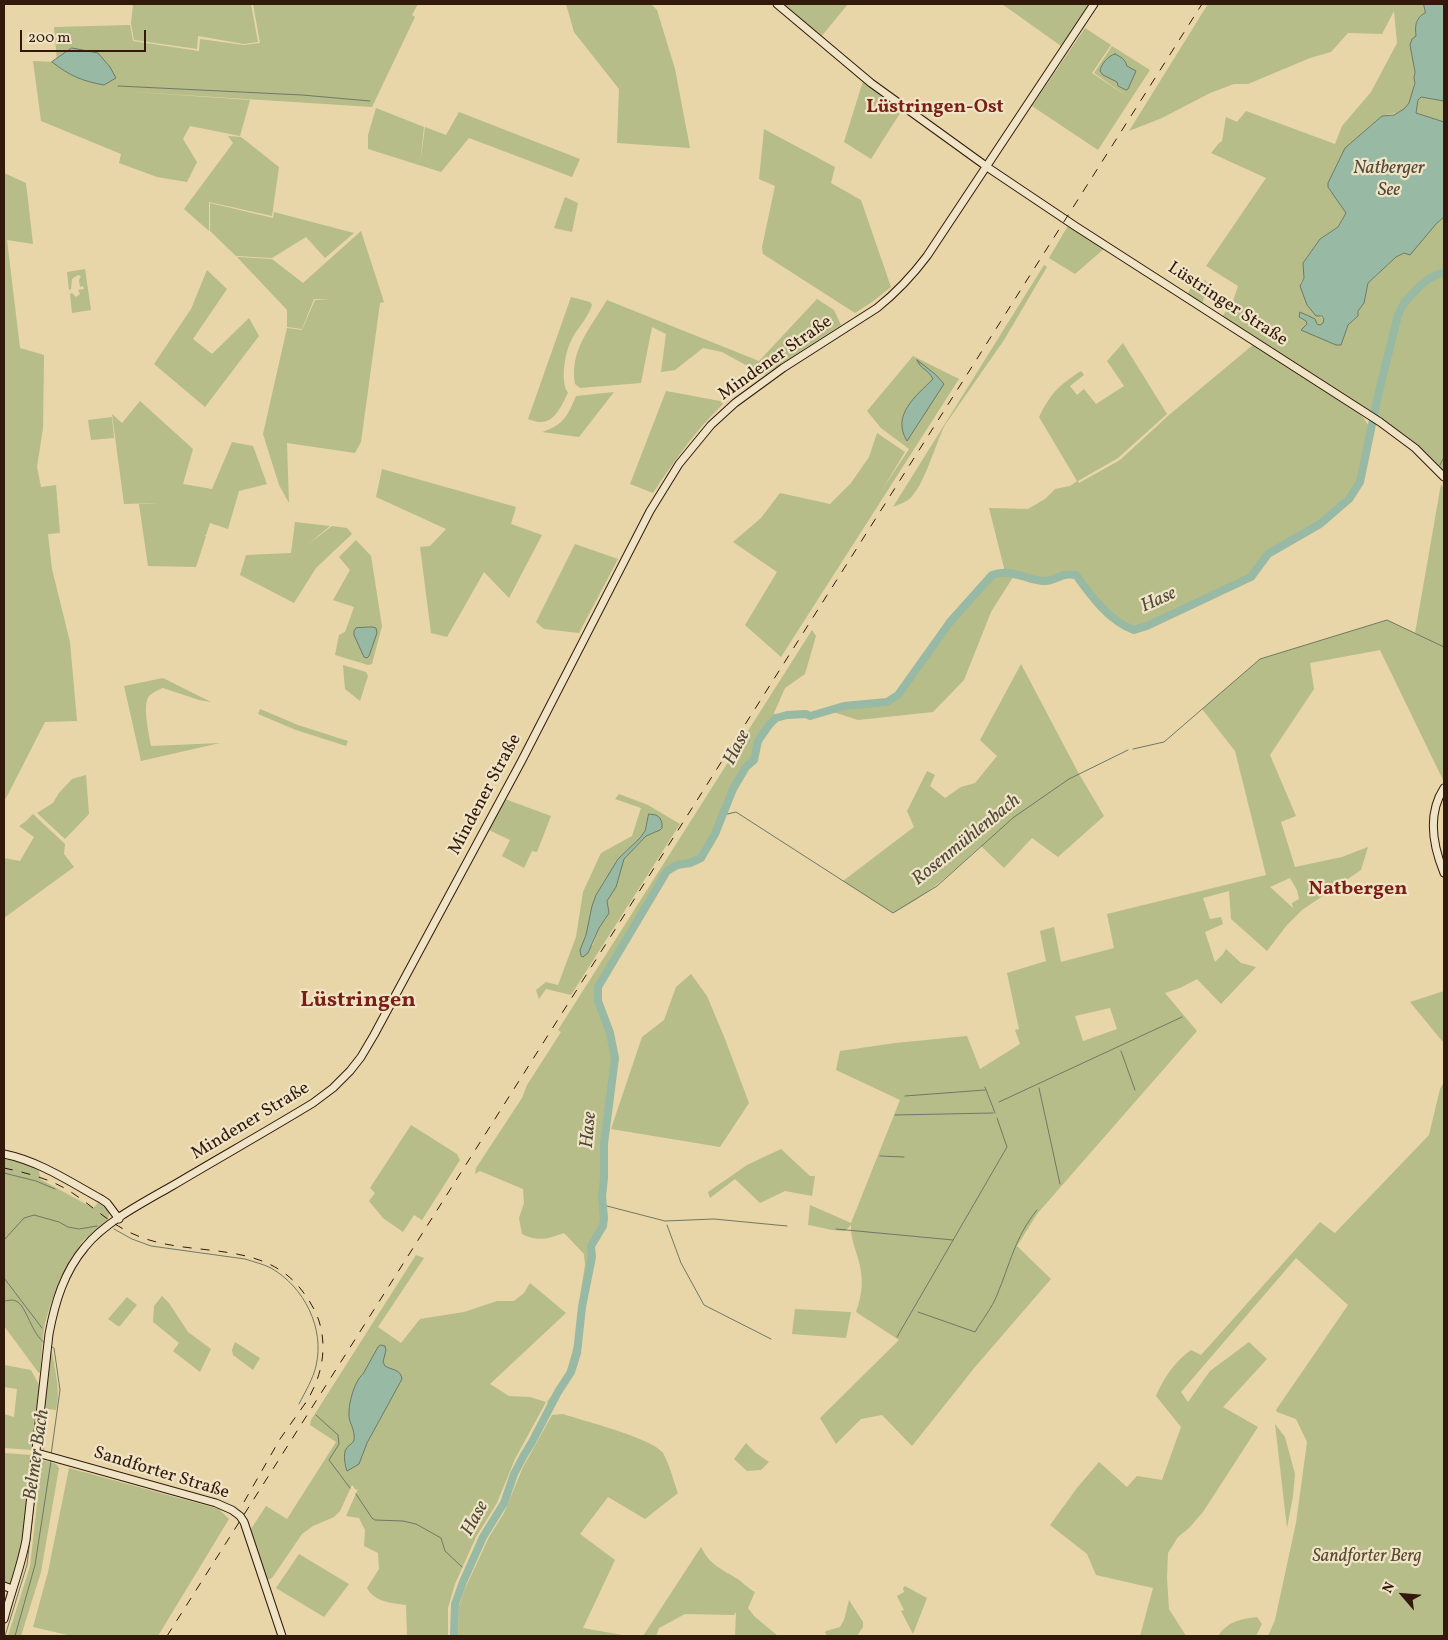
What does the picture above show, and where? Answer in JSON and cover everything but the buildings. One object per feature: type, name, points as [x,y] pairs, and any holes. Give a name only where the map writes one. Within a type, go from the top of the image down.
[{"type":"main road","name":"Lüstringer Straße","points":[[777,4],[871,82],[986,166],[1075,226],[1380,422],[1414,448],[1444,477]]},
{"type":"main road","name":"Mindener Straße","points":[[4,1619],[23,1557],[26,1540],[49,1334],[56,1298],[78,1255],[94,1237],[131,1210],[313,1103],[333,1088],[350,1071],[366,1048],[392,1003],[521,762],[650,511],[679,464],[711,425],[735,404],[783,368],[877,308],[898,291],[927,256],[1094,4]]},
{"type":"main road","points":[[1444,788],[1435,810],[1432,827],[1436,850],[1444,873]]},
{"type":"main road","points":[[4,1154],[39,1165],[101,1199],[107,1203],[119,1219]]},
{"type":"main road","name":"Sandforter Straße","points":[[36,1453],[216,1503],[237,1513],[248,1530],[282,1636]]},
{"type":"main road","points":[[4,1586],[12,1589]]},
{"type":"green space","points":[[133,4],[251,4],[258,42],[244,44],[198,36],[197,49],[134,40],[131,24]]},
{"type":"green space","points":[[253,4],[418,4],[412,15],[415,17],[372,107],[121,91],[250,100],[240,136],[190,126],[183,139],[197,162],[187,182],[157,177],[119,163],[121,154],[41,121],[33,61],[57,62],[54,27],[130,25],[133,41],[199,51],[200,39],[244,45],[260,43]]},
{"type":"green space","points":[[566,4],[651,4],[657,10],[675,69],[690,148],[617,143],[619,89],[574,32]]},
{"type":"green space","points":[[784,4],[848,4],[820,38]]},
{"type":"green space","points":[[1002,4],[1089,4],[1061,46]]},
{"type":"green space","points":[[1208,4],[1424,4],[1425,13],[1416,21],[1414,83],[1411,100],[1401,111],[1382,116],[1345,148],[1328,183],[1328,187],[1346,213],[1338,227],[1320,239],[1303,263],[1304,278],[1300,283],[1319,316],[1324,319],[1323,323],[1320,325],[1299,318],[1306,321],[1307,324],[1301,330],[1347,329],[1348,325],[1358,316],[1359,309],[1364,303],[1368,283],[1444,217],[1444,471],[1406,436],[1386,422],[1222,317],[1233,301],[1238,286],[1206,266],[1266,178],[1211,153],[1222,141],[1226,117],[1237,122],[1246,111],[1335,144],[1342,126],[1371,92],[1397,43],[1394,11],[1382,34],[1348,33],[1331,52],[1310,58],[1248,84],[1234,84],[1210,93],[1162,118],[1129,131]]},
{"type":"green space","points":[[1085,28],[1111,45],[1092,73],[1131,99],[1098,150],[1032,106]]},
{"type":"green space","points":[[1112,46],[1150,70],[1131,99],[1094,73]]},
{"type":"green space","points":[[863,81],[902,110],[871,159],[844,142]]},
{"type":"green space","points":[[1421,97],[1444,100],[1444,122],[1416,113],[1418,100]]},
{"type":"green space","points":[[376,108],[424,127],[420,164],[425,127],[446,135],[459,112],[580,159],[572,177],[469,138],[441,172],[368,149],[368,135]]},
{"type":"green space","points":[[764,129],[835,167],[831,183],[861,200],[891,287],[855,313],[763,254],[762,247],[775,186],[759,179]]},
{"type":"green space","points":[[228,136],[241,137],[279,167],[272,216],[209,202],[209,231],[184,209],[233,143]]},
{"type":"green space","points":[[4,173],[26,183],[33,244],[7,240],[20,348],[44,355],[43,428],[37,467],[41,487],[56,485],[60,533],[48,534],[52,569],[70,642],[77,721],[45,722],[4,802]]},
{"type":"green space","points":[[565,197],[578,203],[572,232],[554,228]]},
{"type":"green space","points":[[210,203],[273,218],[274,212],[354,233],[325,258],[306,237],[272,258],[236,256],[210,231]]},
{"type":"green space","points":[[1069,224],[1105,248],[1075,274],[1049,258]]},
{"type":"green space","points":[[361,231],[384,302],[380,303],[361,442],[355,453],[287,443],[289,503],[279,485],[263,434],[287,328],[302,330],[315,300],[331,300],[314,299],[302,329],[287,327],[287,310],[237,257],[272,259],[303,283]]},
{"type":"green space","points":[[1044,265],[1047,267],[1004,340],[945,425],[919,486],[908,500],[893,507]]},
{"type":"green space","points":[[85,269],[91,310],[72,313],[70,294],[72,293],[76,297],[80,294],[78,290],[84,289],[83,286],[80,287],[79,280],[81,276],[78,275],[72,279],[71,289],[69,290],[67,272]]},
{"type":"green space","points":[[207,270],[227,289],[193,339],[212,354],[249,318],[259,336],[205,407],[154,364],[191,309]]},
{"type":"green space","points":[[1196,279],[1201,282],[1205,280],[1209,285],[1202,304],[1187,295]]},
{"type":"green space","points":[[571,297],[590,302],[592,305],[588,315],[572,338],[566,354],[564,382],[568,393],[557,412],[550,419],[540,422],[528,419]]},
{"type":"green space","points":[[817,299],[834,310],[841,325],[764,375],[722,352],[703,348],[675,370],[661,372],[666,334],[652,327],[641,383],[580,388],[575,384],[574,372],[578,350],[607,300],[759,361]]},
{"type":"green space","points":[[1123,343],[1167,414],[1118,458],[1078,481],[1079,483],[1120,460],[1169,415],[1254,344],[1275,356],[1362,416],[1371,429],[1360,482],[1349,499],[1322,523],[1268,554],[1251,577],[1147,626],[1134,630],[1116,621],[1094,599],[1076,575],[1044,581],[1015,574],[991,612],[964,680],[933,712],[858,720],[830,711],[844,706],[887,702],[898,695],[950,622],[992,575],[1005,572],[989,508],[1028,509],[1045,499],[1055,489],[1070,486],[1077,481],[1039,417],[1056,390],[1081,371],[1084,375],[1070,386],[1077,395],[1084,389],[1096,404],[1124,386],[1107,361]]},
{"type":"green space","points":[[913,356],[959,379],[781,657],[745,625],[777,572],[733,542],[761,518],[780,493],[830,504],[851,483],[869,457],[877,433],[905,452],[882,490],[909,449],[881,428],[867,411]]},
{"type":"green space","points":[[666,391],[720,401],[723,404],[685,447],[653,493],[630,484]]},
{"type":"green space","points":[[614,392],[579,437],[542,432],[560,423],[576,396]]},
{"type":"green space","points":[[140,401],[193,449],[183,484],[212,489],[232,442],[253,446],[267,484],[239,491],[228,529],[210,523],[206,535],[204,535],[206,536],[196,567],[148,566],[139,504],[158,503],[124,504],[112,414],[122,423]]},
{"type":"green space","points":[[112,417],[114,438],[91,440],[88,420]]},
{"type":"green space","points":[[382,469],[516,507],[511,524],[542,535],[509,598],[484,572],[447,637],[431,633],[420,547],[430,546],[446,529],[376,497]]},
{"type":"green space","points":[[1441,484],[1444,489],[1444,782],[1380,650],[1310,663],[1314,689],[1270,755],[1296,816],[1281,822],[1295,867],[1342,857],[1368,847],[1361,870],[1302,910],[1287,925],[1267,951],[1231,919],[1229,891],[1203,898],[1210,919],[1221,917],[1223,924],[1205,932],[1215,962],[1226,949],[1241,963],[1256,967],[1221,1004],[1197,979],[1165,993],[1197,1031],[1037,1214],[1017,1246],[1051,1279],[975,1367],[912,1446],[882,1415],[861,1419],[836,1444],[820,1418],[899,1340],[856,1312],[861,1292],[862,1277],[852,1237],[851,1225],[845,1231],[808,1225],[810,1205],[851,1223],[900,1100],[836,1070],[840,1051],[967,1036],[980,1069],[1020,1044],[1015,1030],[1019,1029],[1007,973],[1046,961],[1040,931],[1054,927],[1061,962],[1114,948],[1107,914],[1266,875],[1235,751],[1202,709],[1260,659],[1387,620],[1415,633]],"holes":[[[1290,878],[1297,890],[1299,899],[1292,903],[1293,908],[1270,887]],[[1110,1008],[1117,1029],[1083,1041],[1075,1016]]]},
{"type":"green space","points":[[295,522],[330,526],[306,546],[332,526],[347,528],[352,534],[316,568],[294,603],[240,575],[246,555],[291,553]]},
{"type":"green space","points":[[356,540],[371,556],[382,626],[372,664],[368,665],[335,655],[339,635],[345,632],[354,607],[333,600],[350,570],[339,557]]},
{"type":"green space","points":[[575,544],[618,559],[579,633],[544,629],[536,622]]},
{"type":"green space","points":[[812,630],[816,636],[805,674],[785,688],[774,713],[776,718],[758,741],[754,760],[746,767],[733,789],[715,834],[701,858],[690,863],[677,865],[667,871],[598,987],[598,1001],[610,1033],[615,1056],[604,1144],[602,1196],[604,1218],[603,1226],[591,1246],[592,1257],[582,1307],[577,1353],[571,1372],[550,1406],[547,1402],[565,1377],[576,1339],[585,1265],[584,1254],[564,1233],[543,1239],[522,1234],[519,1218],[524,1203],[523,1189],[480,1171],[475,1174],[476,1168],[522,1098],[527,1085],[561,1032],[558,1030]]},
{"type":"green space","points":[[1021,664],[1079,774],[1104,816],[1058,857],[1032,838],[1004,868],[981,846],[928,891],[893,913],[843,881],[914,827],[907,811],[927,771],[935,775],[930,786],[945,798],[961,787],[975,783],[997,756],[980,740]]},
{"type":"green space","points":[[343,665],[366,672],[368,676],[360,701],[345,689]]},
{"type":"green space","points":[[163,678],[211,702],[163,688],[152,693],[147,700],[146,706],[151,746],[220,743],[141,761],[124,686]]},
{"type":"green space","points":[[260,709],[298,725],[348,741],[346,746],[296,730],[258,714]]},
{"type":"green space","points":[[86,775],[89,814],[65,839],[37,813],[53,803],[59,793],[72,779]]},
{"type":"green space","points":[[619,794],[648,805],[680,824],[571,995],[546,989],[539,999],[536,990],[546,982],[558,985],[576,937],[583,892],[601,853],[632,836],[641,808],[615,799]],"holes":[[[649,814],[660,818],[660,830],[646,836],[624,859],[616,887],[607,901],[609,913],[599,928],[593,945],[580,950],[586,936],[596,895],[618,859],[645,831]]]},
{"type":"green space","points":[[505,799],[551,816],[537,852],[532,851],[524,868],[502,856],[510,840],[489,830]]},
{"type":"green space","points":[[33,814],[65,844],[64,854],[74,867],[4,918],[4,858],[20,861],[34,837],[19,826]]},
{"type":"green space","points":[[691,974],[707,996],[749,1103],[720,1147],[611,1129],[642,1037],[664,1020],[676,987]]},
{"type":"green space","points":[[1444,991],[1444,1040],[1442,1041],[1410,1002]]},
{"type":"green space","name":"Sandforter Berg","points":[[1444,1082],[1444,1636],[1268,1636],[1275,1620],[1296,1523],[1307,1442],[1296,1419],[1276,1410],[1348,1305],[1296,1258],[1181,1392],[1188,1402],[1210,1371],[1249,1342],[1267,1359],[1223,1407],[1258,1427],[1203,1512],[1178,1537],[1168,1553],[1169,1609],[1186,1636],[1140,1636],[1153,1588],[1096,1575],[1087,1554],[1050,1525],[1099,1462],[1127,1487],[1137,1476],[1162,1480],[1181,1427],[1156,1396],[1170,1371],[1191,1350],[1201,1355],[1320,1222],[1335,1233],[1429,1135],[1440,1089]]},
{"type":"green space","points":[[411,1125],[457,1154],[460,1160],[422,1220],[414,1215],[403,1232],[383,1218],[369,1201],[375,1193],[370,1188]]},
{"type":"green space","points":[[781,1149],[810,1176],[815,1176],[812,1196],[785,1191],[760,1203],[735,1179],[710,1198],[708,1192],[747,1165]]},
{"type":"green space","points":[[4,1159],[21,1162],[39,1171],[40,1179],[93,1208],[98,1203],[109,1214],[108,1219],[80,1245],[55,1293],[45,1323],[40,1373],[4,1326]]},
{"type":"green space","points":[[416,1255],[424,1258],[378,1327],[401,1343],[420,1319],[464,1312],[497,1301],[514,1301],[524,1293],[530,1283],[566,1313],[490,1384],[509,1396],[530,1397],[546,1402],[515,1459],[497,1503],[476,1537],[455,1584],[448,1608],[448,1636],[407,1636],[406,1605],[379,1599],[370,1593],[367,1588],[379,1569],[378,1553],[364,1546],[365,1530],[359,1518],[346,1516],[358,1489],[356,1490],[352,1485],[340,1511],[334,1517],[313,1526],[302,1534],[272,1578],[267,1580],[251,1529],[266,1506],[287,1519],[336,1442],[310,1425],[311,1420]]},
{"type":"green space","points":[[162,1296],[169,1303],[188,1332],[211,1349],[200,1372],[173,1351],[179,1343],[153,1322],[154,1306]]},
{"type":"green space","points":[[127,1297],[137,1305],[118,1326],[108,1319]]},
{"type":"green space","points":[[795,1309],[851,1312],[846,1338],[792,1334]]},
{"type":"green space","points":[[235,1342],[260,1358],[253,1370],[233,1355],[232,1350]]},
{"type":"green space","points":[[51,1351],[58,1396],[56,1410],[48,1409],[44,1451],[42,1433]]},
{"type":"green space","points":[[4,1365],[31,1370],[39,1385],[32,1450],[4,1448],[4,1414],[14,1417],[17,1389],[4,1387]]},
{"type":"green space","points":[[563,1414],[632,1436],[656,1447],[663,1453],[678,1493],[645,1519],[608,1497],[580,1534],[615,1560],[583,1628],[628,1636],[458,1636],[459,1606],[489,1537],[504,1513],[523,1467],[552,1415]]},
{"type":"green space","points":[[1275,1424],[1285,1437],[1295,1474],[1287,1528]]},
{"type":"green space","points":[[746,1443],[769,1462],[761,1470],[747,1471],[734,1459]]},
{"type":"green space","points":[[4,1453],[32,1455],[25,1516],[29,1517],[12,1589],[4,1586]]},
{"type":"green space","points":[[42,1460],[56,1464],[59,1468],[41,1572],[21,1636],[8,1636],[30,1566]]},
{"type":"green space","points":[[69,1468],[219,1509],[229,1519],[158,1636],[72,1636],[33,1627],[48,1572]]},
{"type":"green space","points":[[701,1547],[716,1566],[755,1592],[748,1608],[755,1617],[778,1636],[735,1636],[736,1612],[734,1615],[685,1614],[659,1628],[656,1636],[643,1636]]},
{"type":"green space","points":[[299,1554],[349,1584],[324,1617],[276,1588]]},
{"type":"green space","points":[[905,1586],[927,1598],[913,1634],[901,1611],[904,1610],[897,1596],[904,1592],[903,1588]]},
{"type":"green space","points":[[849,1600],[863,1622],[863,1627],[857,1636],[828,1636],[825,1633],[826,1631],[840,1627],[844,1620]]},
{"type":"green space","points":[[1257,1617],[1262,1624],[1256,1636],[1218,1636],[1230,1624]]},
{"type":"water","name":"Natberger See","points":[[1424,4],[1444,4],[1444,101],[1421,97],[1418,100],[1416,113],[1444,122],[1444,217],[1410,255],[1404,253],[1396,257],[1368,283],[1364,303],[1358,311],[1358,316],[1348,325],[1341,345],[1336,345],[1301,330],[1307,324],[1306,321],[1299,317],[1300,312],[1315,319],[1317,324],[1320,325],[1324,319],[1322,316],[1316,316],[1307,305],[1300,286],[1304,278],[1303,263],[1320,239],[1338,227],[1346,213],[1328,187],[1328,183],[1345,148],[1382,116],[1394,115],[1404,109],[1409,103],[1415,83],[1410,45],[1412,39],[1416,36],[1417,20],[1425,13]]},
{"type":"water","points":[[72,48],[98,53],[110,67],[116,78],[104,85],[89,82],[76,77],[52,62]]},
{"type":"water","points":[[1115,54],[1127,66],[1136,71],[1126,90],[1100,71],[1105,61]]},
{"type":"water","points":[[917,360],[944,384],[907,441],[902,423],[904,414],[913,399],[933,379],[920,366]]},
{"type":"water","points":[[356,628],[376,628],[377,633],[367,658],[364,657],[354,631]]},
{"type":"water","points":[[649,814],[660,818],[662,828],[646,836],[624,859],[616,887],[607,901],[609,913],[599,928],[588,953],[583,957],[580,950],[586,935],[596,895],[618,859],[645,831]]},
{"type":"water","points":[[381,1345],[385,1346],[386,1350],[383,1362],[385,1366],[400,1373],[402,1379],[367,1443],[359,1464],[347,1471],[345,1451],[354,1437],[349,1416],[352,1396],[357,1383]]},
{"type":"waterway","points":[[118,86],[302,95],[370,101]]},
{"type":"waterway","name":"Hase","points":[[454,1636],[455,1604],[463,1582],[483,1537],[504,1503],[514,1474],[558,1392],[571,1372],[577,1353],[582,1307],[592,1257],[591,1246],[603,1226],[604,1144],[615,1058],[610,1033],[598,1001],[598,987],[667,871],[677,865],[690,863],[701,858],[715,834],[733,789],[746,767],[754,760],[758,741],[769,725],[776,718],[787,715],[806,714],[810,716],[844,706],[887,702],[898,695],[950,622],[992,575],[1011,573],[1042,581],[1071,574],[1076,575],[1094,599],[1116,621],[1134,630],[1147,626],[1251,577],[1268,554],[1320,524],[1349,499],[1360,482],[1379,391],[1398,315],[1404,303],[1420,286],[1430,278],[1444,272]]},
{"type":"waterway","points":[[1440,465],[1444,457]]},
{"type":"waterway","name":"Rosenmühlenbach","points":[[1133,749],[1164,742],[1260,659],[1387,620],[1444,647]]},
{"type":"waterway","name":"Rosenmühlenbach","points":[[723,815],[736,812],[893,913],[937,886],[1014,817],[1069,779],[1128,750]]},
{"type":"waterway","points":[[999,1102],[1182,1017]]},
{"type":"waterway","points":[[1121,1051],[1135,1090]]},
{"type":"waterway","points":[[985,1087],[995,1113]]},
{"type":"waterway","points":[[1039,1088],[1060,1184]]},
{"type":"waterway","points":[[905,1096],[985,1090]]},
{"type":"waterway","points":[[895,1115],[993,1113]]},
{"type":"waterway","points":[[897,1337],[1007,1147],[997,1118]]},
{"type":"waterway","points":[[880,1156],[904,1157]]},
{"type":"waterway","points":[[4,1173],[36,1181],[55,1189]]},
{"type":"waterway","points":[[603,1205],[665,1221],[714,1219],[787,1226]]},
{"type":"waterway","points":[[918,1312],[975,1332],[995,1300],[1023,1230],[1037,1210]]},
{"type":"waterway","points":[[4,1240],[24,1218],[34,1215],[79,1229],[97,1226]]},
{"type":"waterway","points":[[667,1225],[681,1263],[704,1305],[771,1339]]},
{"type":"waterway","points":[[114,1229],[132,1239],[151,1246],[245,1259],[271,1268],[283,1276],[302,1297],[314,1323],[317,1337],[318,1352],[316,1366],[311,1381],[299,1404]]},
{"type":"waterway","points":[[836,1229],[953,1240]]},
{"type":"waterway","name":"Belmer Bach","points":[[4,1278],[42,1328]]},
{"type":"waterway","name":"Belmer Bach","points":[[4,1301],[14,1300],[20,1304],[36,1333],[45,1343]]},
{"type":"waterway","name":"Belmer Bach","points":[[50,1346],[54,1348],[60,1390],[51,1455]]},
{"type":"waterway","points":[[316,1415],[338,1435],[339,1444],[329,1460],[350,1488]]},
{"type":"waterway","points":[[5,1636],[27,1565],[39,1459]]},
{"type":"waterway","name":"Belmer Bach","points":[[15,1636],[35,1565],[51,1461]]},
{"type":"waterway","points":[[356,1494],[375,1520],[403,1521],[416,1524],[441,1538],[445,1551],[462,1567]]},
{"type":"railway","points":[[167,1636],[1202,4]]},
{"type":"railway","points":[[4,1168],[39,1177],[63,1187],[111,1222],[138,1236],[180,1247],[245,1256],[265,1262],[284,1273],[300,1288],[308,1300],[319,1321],[322,1332],[323,1353],[319,1374],[305,1404]]},
{"type":"railway","points":[[244,1502],[280,1439],[309,1398]]},
{"type":"district","name":"Lüstringen-Ost","points":[[935,109]]},
{"type":"district","name":"Natbergen","points":[[1358,890]]},
{"type":"district","name":"Lüstringen","points":[[358,1002]]}]
